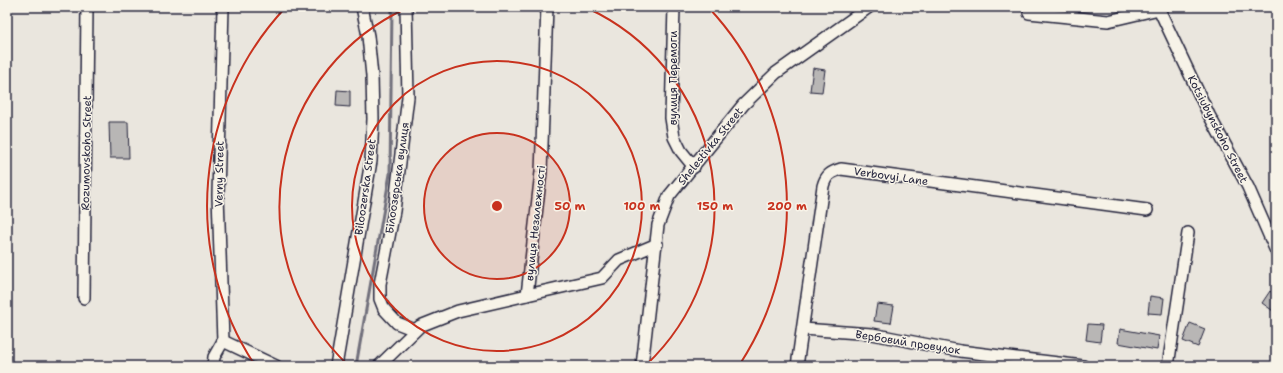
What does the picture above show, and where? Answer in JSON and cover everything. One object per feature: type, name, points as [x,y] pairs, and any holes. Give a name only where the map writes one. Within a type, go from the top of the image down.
[{"type":"street","name":"Rozumovskoho Street","points":[[84,298],[87,7]]},
{"type":"street","name":"Verny Street","points":[[223,7],[218,195],[223,341]]},
{"type":"street","name":"Biloozerska Street","points":[[336,366],[371,161],[374,120],[368,36],[362,7]]},
{"type":"street","name":"Білоозерська вулиця","points":[[406,7],[408,97],[394,211],[380,284],[380,299],[384,309],[397,323],[415,330]]},
{"type":"street","name":"вулиця Незалежності","points":[[547,7],[541,172],[527,295],[602,278],[619,260],[657,244]]},
{"type":"street","name":"вулиця Перемоги","points":[[674,7],[671,118],[674,137],[681,151],[694,167]]},
{"type":"street","name":"Shelestivka Street","points":[[642,366],[658,225],[669,196],[743,105],[776,73],[869,7]]},
{"type":"street","points":[[1029,14],[1108,21],[1158,8]]},
{"type":"street","name":"Kotsiubynskoho Street","points":[[1158,8],[1209,115],[1248,187],[1276,251]]},
{"type":"street","name":"Verbovyi Lane","points":[[797,366],[823,186],[825,178],[832,172],[841,169],[1147,210]]},
{"type":"street","points":[[1168,366],[1188,233]]},
{"type":"street","points":[[379,366],[415,330],[437,319],[458,311],[527,295]]},
{"type":"street","name":"Вербовий провулок","points":[[803,328],[872,334],[960,351],[1083,366]]},
{"type":"street","points":[[213,366],[214,357],[223,341],[276,366]]},
{"type":"building","points":[[813,68],[825,70],[822,92],[810,91]]},
{"type":"building","points":[[337,90],[350,91],[350,107],[336,106]]},
{"type":"building","points":[[109,122],[128,122],[129,158],[110,158]]},
{"type":"building","points":[[1270,291],[1276,296],[1276,313],[1262,303]]},
{"type":"building","points":[[1150,296],[1164,298],[1162,314],[1148,313]]},
{"type":"building","points":[[877,304],[894,306],[891,323],[874,321]]},
{"type":"building","points":[[1190,323],[1205,329],[1198,347],[1183,341]]},
{"type":"building","points":[[1088,324],[1102,325],[1100,342],[1086,340]]},
{"type":"building","points":[[1120,329],[1159,336],[1157,350],[1118,343]]},
{"type":"waterway","points":[[356,366],[390,174],[392,7]]}]
